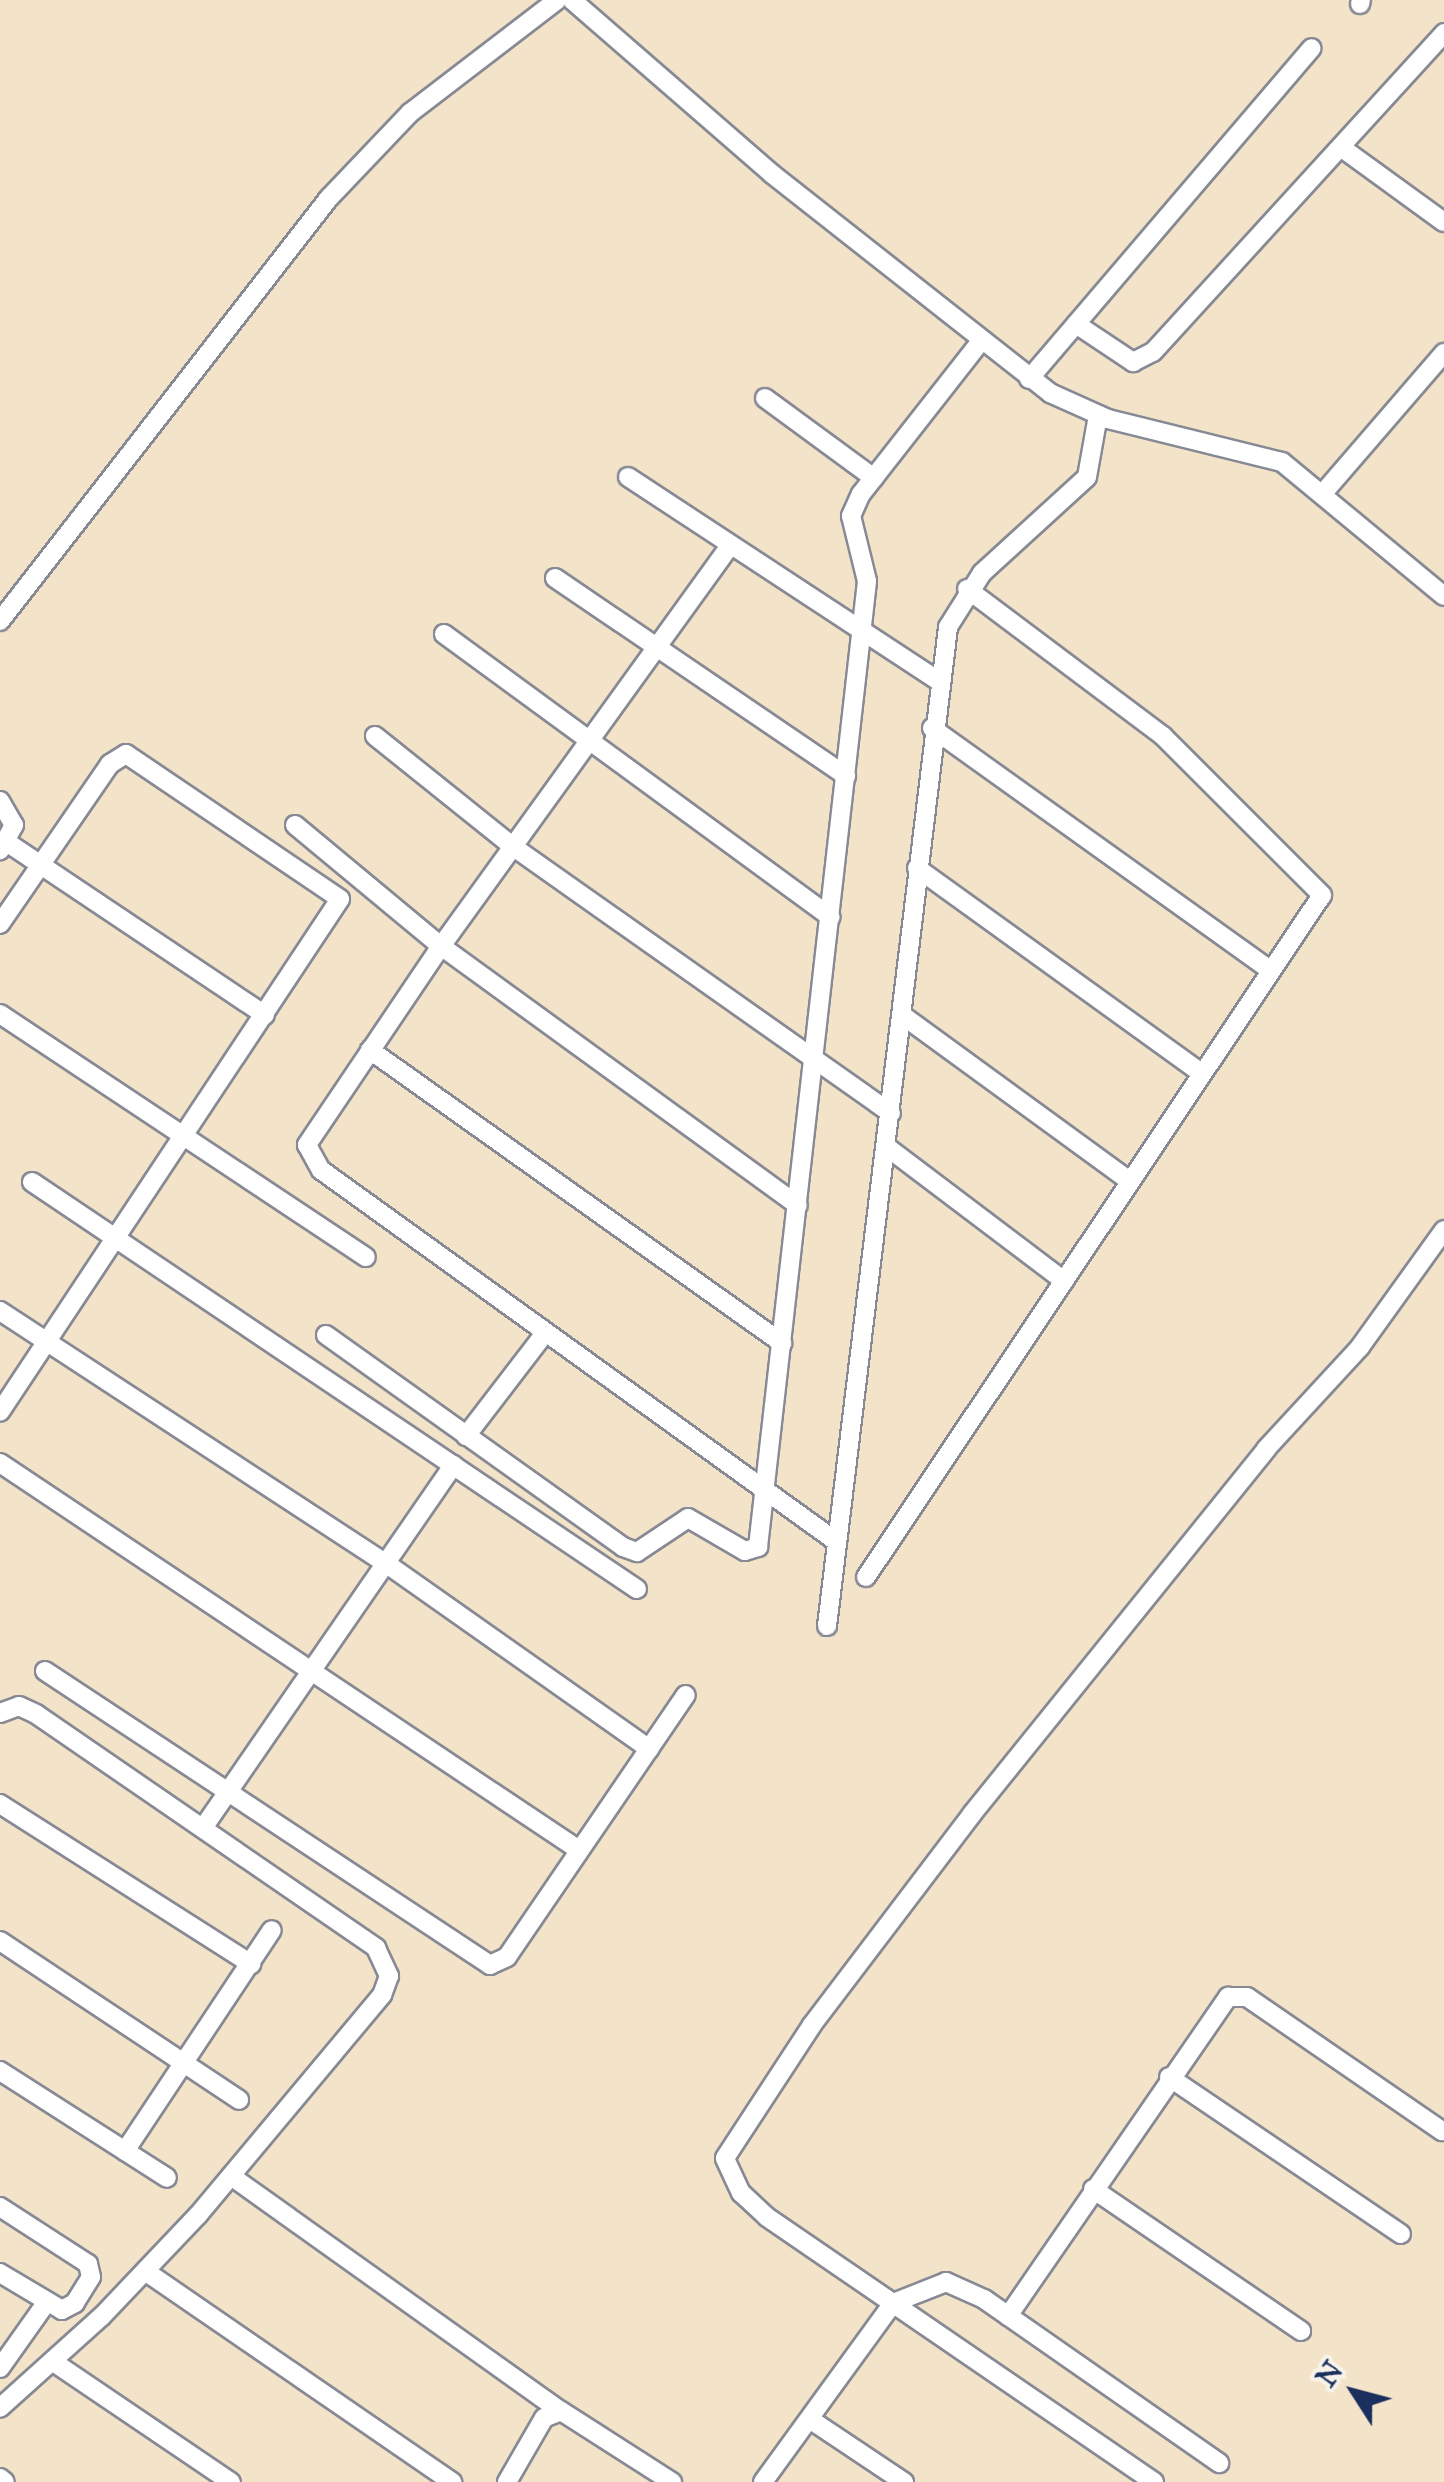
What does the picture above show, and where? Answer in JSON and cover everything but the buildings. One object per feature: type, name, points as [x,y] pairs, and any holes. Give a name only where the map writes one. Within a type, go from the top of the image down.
[{"type":"street","points":[[0,621],[329,198],[410,113],[559,1],[1029,379],[1098,415],[1282,462],[1324,492],[1444,596]]},
{"type":"street","points":[[1076,324],[1120,354],[1141,361],[1412,74],[1444,34]]},
{"type":"street","points":[[1029,379],[1312,48]]},
{"type":"street","points":[[1342,148],[1444,222]]},
{"type":"street","points":[[326,1335],[637,1552],[688,1518],[752,1552],[760,1541],[868,581],[851,516],[874,478],[980,342]]},
{"type":"street","points":[[1324,492],[1444,353]]},
{"type":"street","points":[[764,398],[874,478]]},
{"type":"street","points":[[827,1626],[891,1114],[932,728],[948,627],[967,589],[1086,476],[1098,415]]},
{"type":"street","points":[[628,477],[938,680]]},
{"type":"street","points":[[730,547],[441,946],[312,1133],[309,1156],[545,1333],[837,1542]]},
{"type":"street","points":[[555,578],[846,776]]},
{"type":"street","points":[[866,1577],[1268,969],[1319,907],[1320,889],[1164,736],[967,589]]},
{"type":"street","points":[[444,634],[588,745],[830,917]]},
{"type":"street","points":[[932,728],[1268,969]]},
{"type":"street","points":[[375,736],[515,848],[814,1064],[891,1114]]},
{"type":"street","points":[[0,924],[110,764],[135,755],[340,899],[187,1138],[0,1412]]},
{"type":"street","points":[[0,801],[14,825],[4,847],[42,866],[265,1015]]},
{"type":"street","points":[[294,825],[441,946],[798,1204]]},
{"type":"street","points":[[918,868],[1200,1072]]},
{"type":"street","points":[[0,1014],[366,1257]]},
{"type":"street","points":[[902,1015],[1128,1180]]},
{"type":"street","points":[[370,1050],[782,1344]]},
{"type":"street","points":[[887,1147],[1064,1281]]},
{"type":"street","points":[[32,1182],[636,1589]]},
{"type":"street","points":[[1154,2482],[741,2193],[726,2169],[729,2146],[972,1814],[1266,1449],[1360,1346],[1444,1230]]},
{"type":"street","points":[[0,1311],[387,1564],[648,1749]]},
{"type":"street","points":[[466,1436],[545,1333]]},
{"type":"street","points":[[0,1462],[579,1850]]},
{"type":"street","points":[[203,1828],[453,1464]]},
{"type":"street","points":[[44,1670],[490,1965],[508,1957],[686,1695]]},
{"type":"street","points":[[0,1713],[19,1706],[36,1714],[376,1948],[389,1976],[382,1996],[231,2176],[145,2271],[0,2408]]},
{"type":"street","points":[[0,1804],[251,1964]]},
{"type":"street","points":[[126,2150],[272,1930]]},
{"type":"street","points":[[0,1941],[239,2100]]},
{"type":"street","points":[[1008,2316],[1220,2002],[1236,1995],[1442,2131]]},
{"type":"street","points":[[0,2071],[168,2178]]},
{"type":"street","points":[[1169,2078],[1401,2234]]},
{"type":"street","points":[[231,2176],[561,2411],[672,2482]]},
{"type":"street","points":[[1093,2190],[1302,2331]]},
{"type":"street","points":[[0,2208],[91,2270],[68,2309],[46,2303],[0,2273]]},
{"type":"street","points":[[145,2271],[452,2482]]},
{"type":"street","points":[[763,2482],[893,2303],[946,2282],[1008,2316],[1218,2463]]},
{"type":"street","points":[[0,2368],[46,2303]]},
{"type":"street","points":[[52,2362],[231,2482]]},
{"type":"street","points":[[507,2482],[544,2418],[561,2411]]},
{"type":"street","points":[[810,2420],[904,2482]]}]
